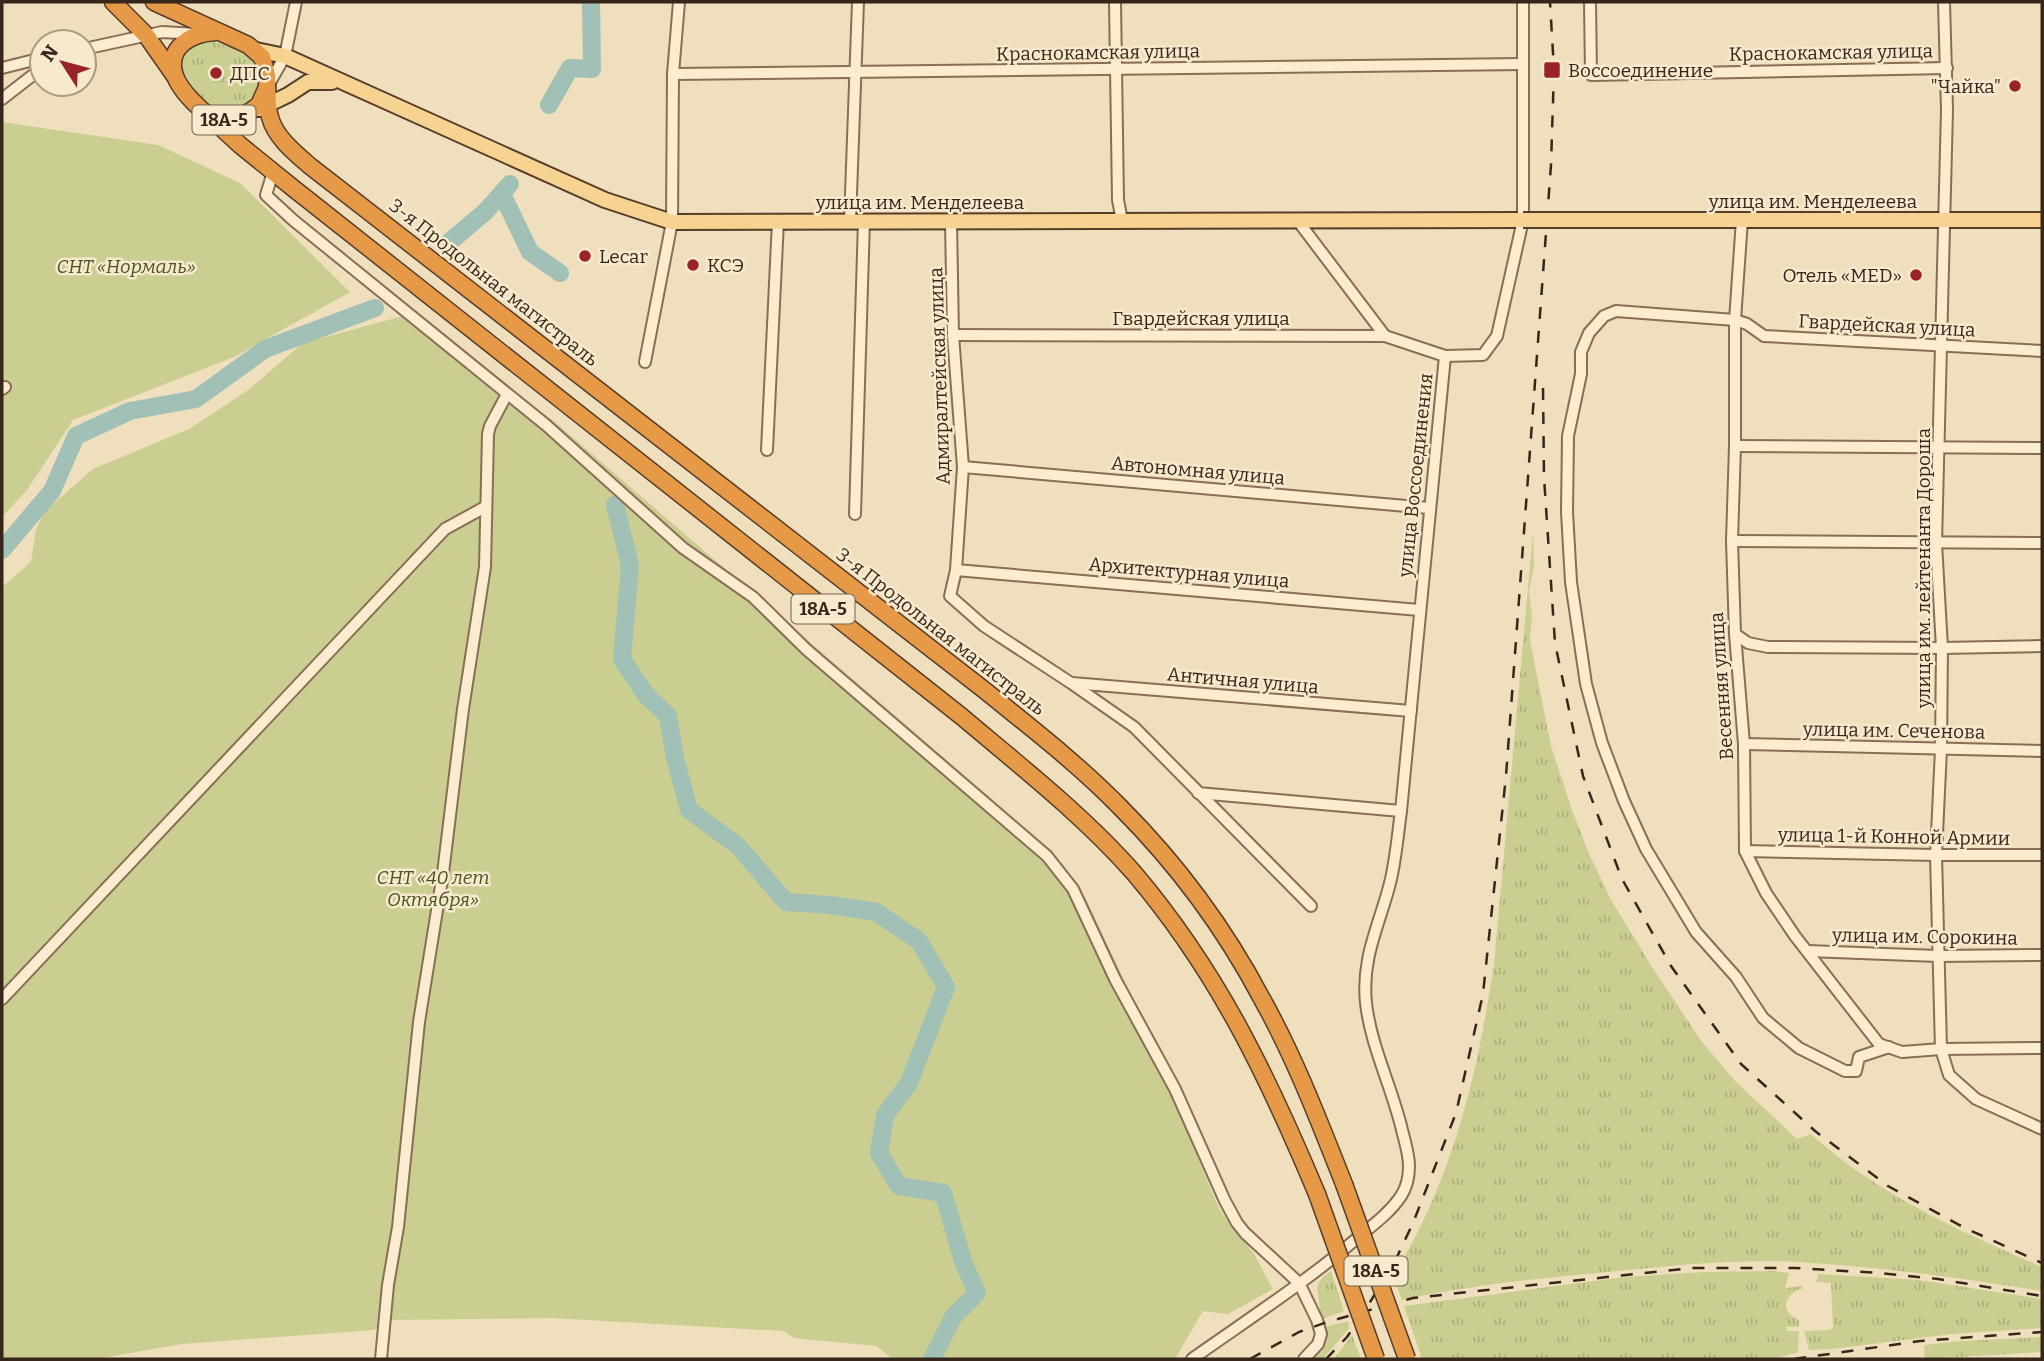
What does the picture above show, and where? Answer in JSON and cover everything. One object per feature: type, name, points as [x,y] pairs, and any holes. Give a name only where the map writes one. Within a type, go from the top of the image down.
[{"type":"highway","name":"18А-5","points":[[113,2],[146,35],[191,99],[273,172],[961,716],[1026,770],[1132,872],[1207,970],[1267,1079],[1317,1194],[1376,1359]]},
{"type":"highway","points":[[154,2],[256,50]]},
{"type":"highway","points":[[175,75],[175,55],[184,41],[197,34],[216,32]]},
{"type":"highway","name":"3-я Продольная магистраль","points":[[256,50],[265,65],[270,117],[276,132],[291,150],[983,689],[1084,772],[1159,849],[1235,953],[1289,1051],[1344,1184],[1407,1359]]},
{"type":"highway","name":"18А-5","points":[[215,122],[242,117],[251,112],[267,87]]},
{"type":"main road","name":"улица им. Менделеева","points":[[256,50],[285,56],[605,200],[673,222],[2042,220]]},
{"type":"main road","points":[[251,112],[288,95],[308,82],[344,83]]},
{"type":"street","points":[[267,87],[285,56],[296,2]]},
{"type":"street","points":[[645,362],[673,222],[673,74],[679,2]]},
{"type":"street","points":[[856,514],[857,221],[854,72],[858,2]]},
{"type":"street","points":[[1115,2],[1118,200],[1122,221]]},
{"type":"street","name":"улица Воссоединения","points":[[1192,1359],[1332,1259],[1382,1217],[1400,1198],[1407,1184],[1409,1166],[1406,1145],[1378,1057],[1366,1003],[1365,973],[1369,946],[1392,877],[1401,811],[1445,356],[1483,355],[1497,336],[1523,220],[1523,2]]},
{"type":"street","name":"Краснокамская улица","points":[[1590,2],[1591,75],[1947,68]]},
{"type":"street","name":"улица им. лейтенанта Дороша","points":[[1941,1049],[1936,855],[1942,648],[1936,543],[1945,220],[1947,68],[1944,2]]},
{"type":"street","points":[[98,46],[146,35],[177,32],[197,34]]},
{"type":"street","points":[[2,68],[28,62]]},
{"type":"street","name":"Краснокамская улица","points":[[673,74],[1523,64]]},
{"type":"street","points":[[2,99],[28,79]]},
{"type":"street","points":[[273,172],[266,195],[324,246],[546,425],[683,548],[753,597],[807,650],[1047,856],[1073,889],[1115,979],[1175,1088],[1237,1223],[1299,1283],[1321,1334],[1318,1345],[1304,1359]]},
{"type":"street","name":"Весенняя улица","points":[[1742,220],[1735,320],[1732,541],[1735,634],[1744,744],[1745,851],[1766,893],[1795,936],[1879,1044],[1889,1047]]},
{"type":"street","points":[[767,450],[778,221]]},
{"type":"street","name":"Адмиралтейская улица","points":[[951,221],[953,335],[963,467],[956,570],[950,596],[984,626],[1134,727],[1311,906]]},
{"type":"street","points":[[1298,221],[1385,336]]},
{"type":"street","points":[[1735,320],[1616,311],[1604,316],[1589,333],[1581,352],[1581,374],[1568,436],[1567,505],[1571,582],[1586,684],[1602,743],[1624,801],[1646,849],[1696,932],[1736,977],[1763,1018],[1799,1048],[1846,1071],[1856,1071],[1859,1057],[1889,1047],[1902,1052],[2042,1048]]},
{"type":"street","name":"Гвардейская улица","points":[[1735,320],[1747,324],[1764,336],[2042,351]]},
{"type":"street","name":"Гвардейская улица","points":[[953,335],[1385,336],[1445,356]]},
{"type":"street","points":[[381,1359],[419,1022],[443,873],[463,709],[484,579],[489,426],[508,394]]},
{"type":"street","points":[[1735,446],[2042,449]]},
{"type":"street","name":"Автономная улица","points":[[963,467],[1429,508]]},
{"type":"street","points":[[2,999],[445,529],[485,507]]},
{"type":"street","points":[[1732,541],[2042,543]]},
{"type":"street","name":"Архитектурная улица","points":[[956,570],[1419,610]]},
{"type":"street","points":[[1735,634],[1748,643],[1768,647],[2042,646]]},
{"type":"street","name":"Античная улица","points":[[1071,683],[1411,711]]},
{"type":"street","name":"улица им. Сеченова","points":[[1744,744],[2042,751]]},
{"type":"street","points":[[1198,793],[1401,811]]},
{"type":"street","name":"улица 1-й Конной Армии","points":[[1745,851],[2042,855]]},
{"type":"street","name":"улица им. Сорокина","points":[[1808,951],[1938,956],[2042,955]]},
{"type":"street","points":[[1941,1049],[1949,1075],[1976,1099],[2042,1129]]},
{"type":"green space","points":[[199,39],[247,52],[256,59],[261,82],[253,101],[241,110],[226,113],[206,107],[179,65],[179,54]]},
{"type":"green space","name":"СНТ «Нормаль»","points":[[2,122],[158,145],[240,183],[350,292],[234,357],[73,420],[27,490],[2,517]]},
{"type":"green space","name":"СНТ «40 лет Октября»","points":[[414,313],[556,423],[1051,850],[1085,897],[1139,1012],[1219,1209],[1254,1254],[1273,1289],[1228,1314],[1203,1311],[1175,1359],[893,1359],[876,1346],[794,1338],[784,1331],[551,1318],[389,1320],[374,1330],[182,1344],[96,1359],[2,1359],[2,587],[31,562],[36,529],[45,511],[93,469],[189,429],[247,391],[303,343]]},
{"type":"green space","points":[[1533,532],[1534,566],[1529,592],[1532,616],[1530,639],[1551,746],[1572,810],[1610,898],[1702,1042],[1736,1082],[1797,1139],[1811,1134],[1864,1175],[1921,1210],[2042,1267],[2042,1291],[1891,1270],[1753,1261],[1537,1279],[1402,1300],[1393,1276],[1431,1203],[1460,1126],[1480,1046],[1494,964]]},
{"type":"green space","points":[[1331,1271],[1344,1311],[1322,1319],[1318,1287],[1322,1278]]},
{"type":"green space","points":[[1773,1271],[1789,1273],[1785,1288],[1803,1286],[1792,1294],[1786,1304],[1789,1313],[1799,1320],[1799,1327],[1786,1327],[1787,1331],[1799,1331],[1798,1352],[1774,1359],[1422,1359],[1404,1306],[1624,1277]]},
{"type":"green space","points":[[1819,1274],[1919,1280],[2042,1299],[2042,1328],[1952,1334],[1809,1350],[1804,1331],[1830,1330],[1833,1327],[1831,1283],[1816,1282]]},
{"type":"green space","points":[[1348,1321],[1349,1328],[1323,1359],[1310,1359],[1326,1336],[1325,1327]]},
{"type":"green space","points":[[1352,1335],[1361,1359],[1334,1359]]},
{"type":"green space","points":[[2042,1337],[2042,1352],[1925,1359],[1924,1345]]},
{"type":"waterway","points":[[549,105],[570,68],[592,69],[591,2]]},
{"type":"waterway","points":[[447,244],[485,212],[510,184]]},
{"type":"waterway","points":[[502,194],[530,252],[560,273]]},
{"type":"waterway","points":[[2,550],[52,491],[76,436],[130,411],[196,399],[265,349],[375,308]]},
{"type":"waterway","points":[[615,505],[630,565],[622,659],[646,695],[668,716],[675,758],[689,810],[738,846],[786,902],[876,912],[919,941],[946,987],[909,1083],[885,1115],[879,1153],[899,1186],[943,1193],[964,1264],[977,1293],[953,1317],[932,1359]]},
{"type":"railway","points":[[1326,1359],[1347,1337],[1364,1312],[1395,1261],[1413,1223],[1456,1113],[1483,994],[1506,776],[1551,165],[1554,70],[1550,2]]},
{"type":"railway","points":[[1543,388],[1544,477],[1555,643],[1583,776],[1622,879],[1671,966],[1741,1064],[1815,1131],[1888,1186],[1965,1228],[2042,1263]]},
{"type":"railway","points":[[1250,1359],[1299,1332],[1413,1298],[1691,1268],[1795,1268],[1880,1273],[1938,1279],[2042,1296]]},
{"type":"railway","points":[[1794,1359],[1920,1341],[2042,1332]]},
{"type":"place","name":"Воссоединение","points":[[1552,70]]},
{"type":"place","name":"ДПС","points":[[216,73]]},
{"type":"place","name":"\"Чайка\"","points":[[2015,86]]},
{"type":"place","name":"Lecar","points":[[585,256]]},
{"type":"place","name":"КСЭ","points":[[693,265]]},
{"type":"place","name":"Отель «MED»","points":[[1916,275]]}]
